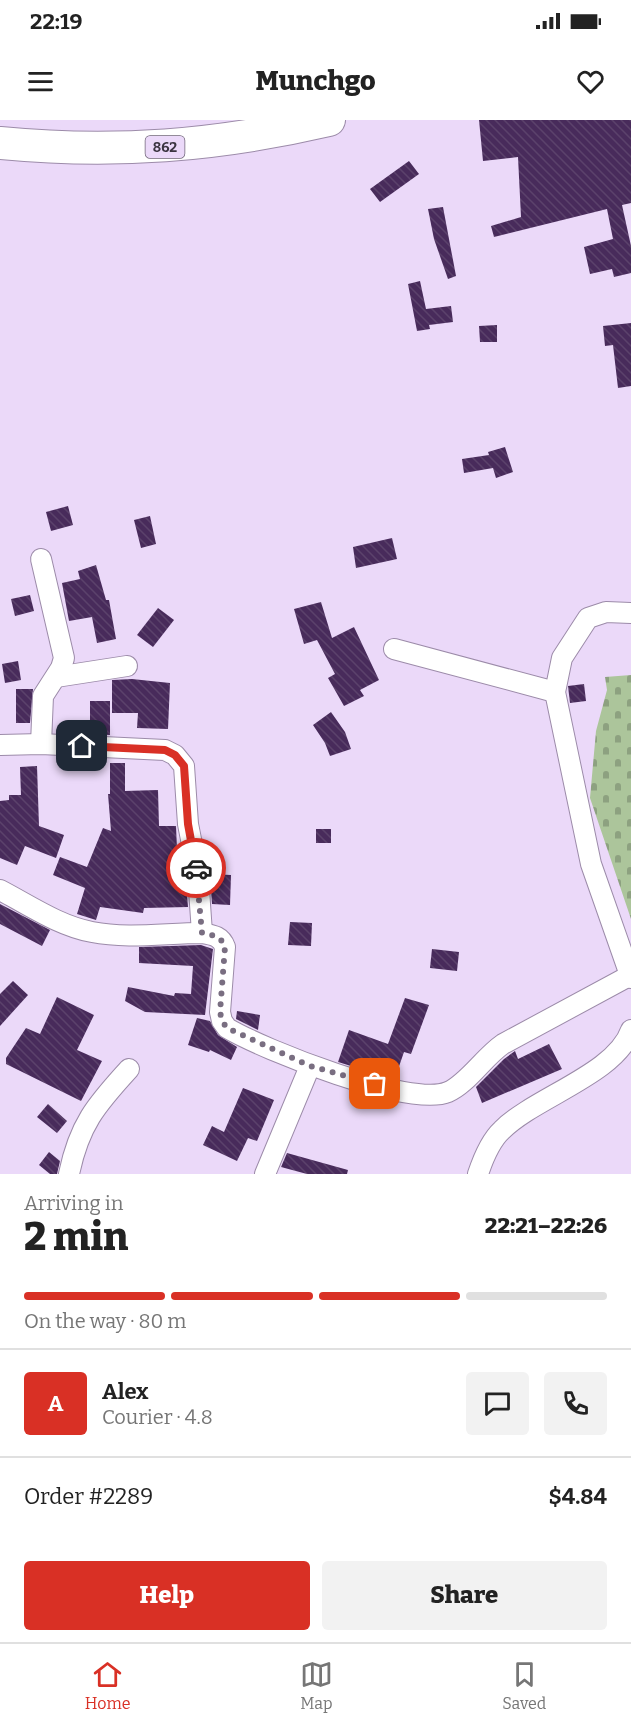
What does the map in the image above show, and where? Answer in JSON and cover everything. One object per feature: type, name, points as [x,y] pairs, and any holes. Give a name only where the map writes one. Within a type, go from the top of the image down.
[{"type":"main road","name":"862","points":[[0,142],[67,149],[174,146],[282,131],[329,120]]},
{"type":"street","points":[[41,559],[64,658],[56,677],[43,696],[41,744]]},
{"type":"street","points":[[0,890],[62,923],[90,932],[112,935],[202,933],[216,936],[222,940],[225,947],[220,1012],[227,1028],[310,1066],[418,1096],[448,1092],[466,1079],[488,1054],[502,1044],[631,976],[591,864],[555,692],[562,658],[588,618],[606,612],[631,613]]},
{"type":"street","points":[[394,649],[555,692]]},
{"type":"street","points":[[56,677],[127,666]]},
{"type":"street","points":[[0,745],[41,744],[165,750],[175,755],[184,766],[187,782],[188,824],[198,875],[202,933]]},
{"type":"street","points":[[478,1174],[484,1156],[501,1130],[606,1063],[627,1040],[631,1030]]},
{"type":"street","points":[[265,1174],[310,1066]]},
{"type":"street","points":[[69,1174],[78,1139],[86,1120],[129,1069]]},
{"type":"green space","points":[[631,675],[631,919],[590,798],[596,731],[607,690],[605,677]]},
{"type":"building","points":[[479,120],[631,120],[631,203],[622,205],[631,246],[631,273],[614,277],[612,269],[590,274],[584,247],[613,239],[607,209],[494,237],[491,226],[521,217],[518,157],[483,161]]},
{"type":"building","points":[[409,161],[419,174],[380,202],[370,189]]},
{"type":"building","points":[[443,207],[456,276],[448,279],[434,239],[428,209]]},
{"type":"building","points":[[420,281],[426,309],[451,306],[453,322],[429,325],[430,329],[417,331],[408,284]]},
{"type":"building","points":[[631,323],[631,386],[618,388],[613,345],[605,346],[603,326]]},
{"type":"building","points":[[497,325],[497,342],[480,342],[479,326]]},
{"type":"building","points":[[505,447],[513,472],[496,478],[493,468],[464,473],[462,459],[489,455],[488,452]]},
{"type":"building","points":[[68,506],[73,525],[51,531],[46,512]]},
{"type":"building","points":[[150,516],[156,544],[141,548],[134,520]]},
{"type":"building","points":[[392,538],[397,559],[356,568],[353,547]]},
{"type":"building","points":[[96,565],[106,600],[109,600],[116,639],[97,643],[92,617],[69,621],[62,583],[80,579],[78,571]]},
{"type":"building","points":[[30,595],[34,611],[15,616],[11,599]]},
{"type":"building","points":[[321,602],[332,638],[354,627],[379,680],[360,690],[364,696],[344,706],[328,678],[335,674],[317,640],[304,644],[294,609]]},
{"type":"building","points":[[158,608],[174,620],[153,647],[137,635]]},
{"type":"building","points":[[18,661],[21,680],[5,683],[2,664]]},
{"type":"building","points":[[132,679],[170,683],[168,729],[137,728],[138,713],[112,713],[112,680]]},
{"type":"building","points":[[584,684],[586,701],[570,703],[568,686]]},
{"type":"building","points":[[16,689],[33,689],[30,723],[16,723]]},
{"type":"building","points":[[90,701],[110,701],[110,735],[90,734]]},
{"type":"building","points":[[331,712],[345,732],[351,749],[330,756],[325,743],[313,725]]},
{"type":"building","points":[[110,763],[125,763],[125,791],[158,790],[159,826],[176,826],[178,872],[185,872],[188,907],[144,908],[143,913],[100,907],[96,920],[77,914],[85,888],[53,875],[60,857],[87,867],[103,828],[111,831],[108,794],[110,794]]},
{"type":"building","points":[[37,766],[39,826],[64,835],[56,858],[25,846],[17,865],[0,858],[0,801],[9,800],[9,795],[21,795],[20,767]]},
{"type":"building","points":[[316,829],[331,829],[331,843],[316,843]]},
{"type":"building","points":[[210,874],[231,875],[230,905],[212,904]]},
{"type":"building","points":[[0,904],[50,930],[42,946],[0,924]]},
{"type":"building","points":[[290,922],[312,923],[311,946],[288,945]]},
{"type":"building","points":[[201,945],[213,949],[205,1015],[145,1012],[125,1001],[128,987],[174,996],[175,993],[191,994],[193,966],[139,963],[139,947]]},
{"type":"building","points":[[432,949],[459,952],[457,971],[430,968]]},
{"type":"building","points":[[13,981],[28,995],[0,1026],[0,994]]},
{"type":"building","points":[[57,997],[94,1015],[77,1050],[102,1061],[81,1101],[6,1064],[6,1058],[26,1028],[40,1034]]},
{"type":"building","points":[[405,998],[429,1005],[411,1054],[404,1052],[395,1078],[362,1066],[361,1069],[338,1062],[349,1030],[388,1044]]},
{"type":"building","points":[[237,1011],[260,1015],[258,1030],[236,1019]]},
{"type":"building","points":[[197,1018],[210,1021],[218,1035],[237,1047],[231,1060],[210,1050],[209,1052],[188,1045]]},
{"type":"building","points":[[549,1044],[562,1069],[482,1103],[476,1087],[504,1059],[515,1051],[518,1059]]},
{"type":"building","points":[[243,1088],[274,1100],[257,1141],[248,1138],[237,1161],[203,1145],[212,1126],[224,1132]]},
{"type":"building","points":[[48,1104],[67,1121],[57,1133],[37,1117]]},
{"type":"building","points":[[49,1152],[60,1161],[57,1174],[50,1174],[39,1165]]},
{"type":"building","points":[[287,1153],[348,1170],[347,1174],[307,1174],[281,1167]]},
{"type":"way so far","points":[[196,868],[202,933],[216,936],[222,940],[225,947],[226,958],[220,1012],[227,1028],[310,1066],[375,1084]]},
{"type":"route","points":[[82,746],[165,750],[175,755],[184,766],[187,782],[188,824],[196,868]]}]
